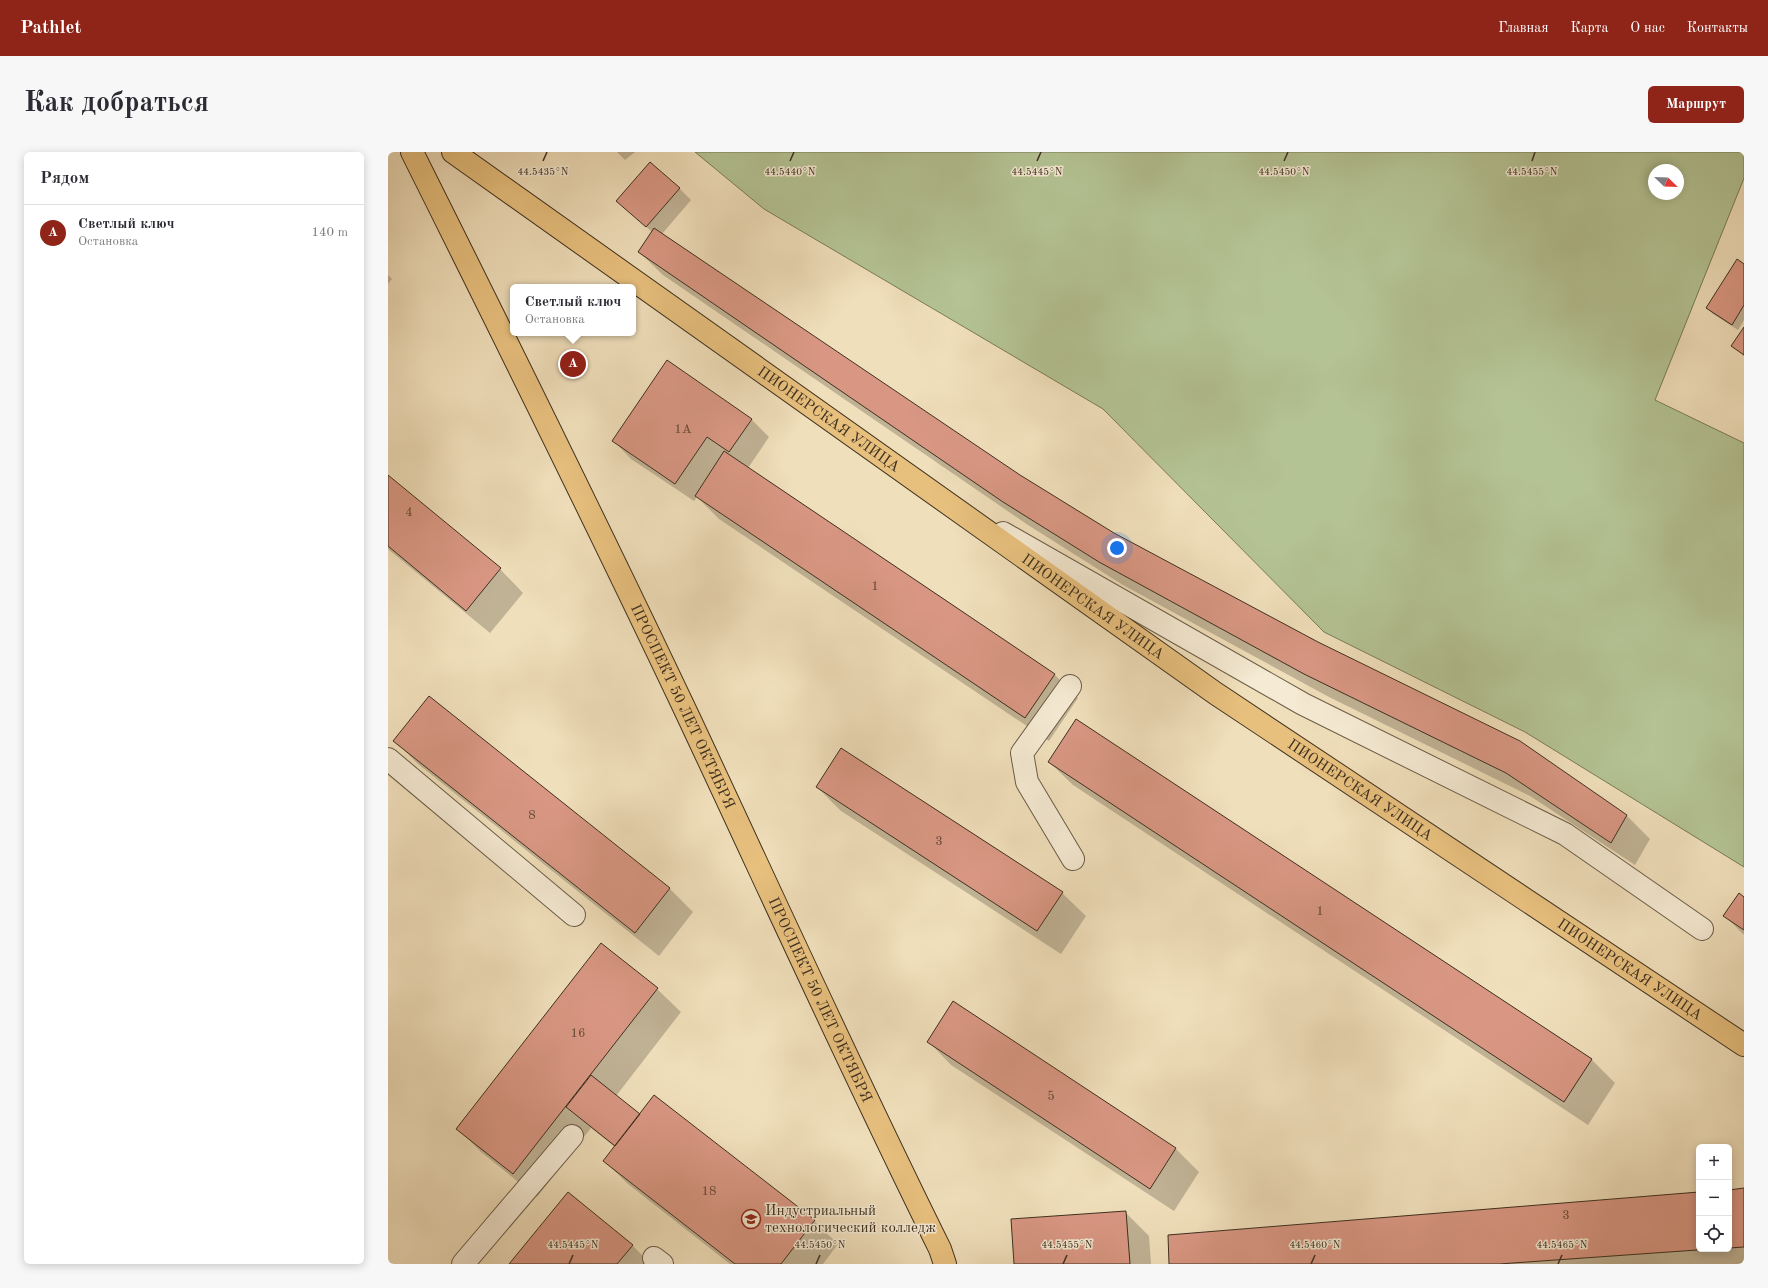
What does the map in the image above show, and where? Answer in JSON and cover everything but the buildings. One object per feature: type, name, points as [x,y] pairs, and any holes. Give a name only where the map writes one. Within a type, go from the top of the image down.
[{"type":"main road","name":"ПРОСПЕКТ 50 ЛЕТ ОКТЯБРЯ","points":[[412,152],[508,343],[687,715],[880,1128],[946,1264]]},
{"type":"main road","name":"ПИОНЕРСКАЯ УЛИЦА","points":[[453,152],[1216,693],[1744,1045]]},
{"type":"lane","points":[[933,492],[1303,704],[1565,834],[1702,929]]},
{"type":"lane","points":[[1070,686],[1022,753],[1027,782],[1073,859]]},
{"type":"lane","points":[[388,759],[574,915]]},
{"type":"lane","points":[[464,1264],[572,1136]]},
{"type":"green space","points":[[695,152],[1744,152],[1744,178],[1655,400],[1744,443],[1744,867],[1525,732],[1324,632],[1103,409],[764,209]]},
{"type":"place","name":"Светлый ключ","points":[[573,364]]},
{"type":"place","name":"Индустриальный технологический колледж","points":[[751,1219]]}]
